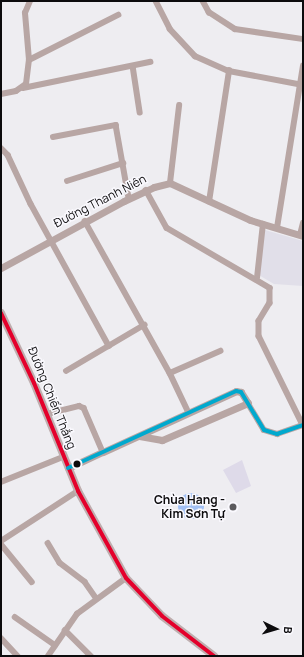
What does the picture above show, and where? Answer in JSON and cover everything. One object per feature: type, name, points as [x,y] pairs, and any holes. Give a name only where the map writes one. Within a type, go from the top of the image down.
[{"type":"main road","name":"Đường Chiến Thắng","points":[[1,313],[47,414],[63,457],[78,491],[126,578],[162,616],[213,656]]},
{"type":"street","points":[[23,88],[29,60],[25,13],[30,1]]},
{"type":"street","points":[[156,1],[170,29],[183,47],[195,56],[229,71],[302,84]]},
{"type":"street","points":[[203,1],[209,12],[235,29],[303,39]]},
{"type":"street","points":[[29,60],[118,15]]},
{"type":"street","points":[[1,94],[23,88],[150,62]]},
{"type":"street","points":[[133,66],[140,112]]},
{"type":"street","points":[[277,228],[302,84],[303,66]]},
{"type":"street","points":[[209,202],[229,71]]},
{"type":"street","points":[[179,106],[170,183],[209,202],[263,224],[301,235],[303,223]]},
{"type":"street","points":[[53,137],[116,125],[130,198]]},
{"type":"street","points":[[1,148],[8,155],[50,239],[109,346]]},
{"type":"street","points":[[67,180],[123,163]]},
{"type":"street","name":"Đường Thanh Niên","points":[[1,268],[50,239],[130,198],[146,190],[170,183]]},
{"type":"street","points":[[68,468],[236,391],[242,392],[264,430],[277,434],[303,425],[259,336],[259,321],[272,294],[270,288],[257,278],[167,228],[146,190]]},
{"type":"street","points":[[85,221],[144,325],[170,373],[189,413]]},
{"type":"street","points":[[257,278],[263,224]]},
{"type":"street","points":[[66,371],[144,325]]},
{"type":"street","points":[[170,373],[220,351]]},
{"type":"street","points":[[139,436],[162,440],[248,403]]},
{"type":"street","points":[[47,414],[79,406],[84,408],[102,452]]},
{"type":"street","points":[[1,482],[63,457]]},
{"type":"street","points":[[1,541],[78,491]]},
{"type":"street","points":[[48,543],[60,563],[85,582],[96,598]]},
{"type":"street","points":[[1,544],[32,582]]},
{"type":"street","points":[[48,656],[65,630],[96,598],[126,578]]},
{"type":"street","points":[[15,617],[55,645]]},
{"type":"street","points":[[65,630],[90,656]]},
{"type":"street","points":[[1,638],[18,656]]},
{"type":"shaded area","points":[[265,230],[303,241],[303,286],[274,284],[257,274]]},
{"type":"water","points":[[191,493],[200,497],[204,506],[200,515],[191,519],[182,515],[178,506],[182,497]]},
{"type":"building","points":[[242,460],[251,486],[236,493],[223,470]]},
{"type":"transit line","points":[[1,313],[34,383],[78,491],[126,578],[162,616],[214,656]]},
{"type":"transit line","points":[[68,468],[236,391],[241,392],[264,430],[277,434],[303,425]]},
{"type":"place","name":"Chùa Hang - Kim Sơn Tự","points":[[233,507]]}]
